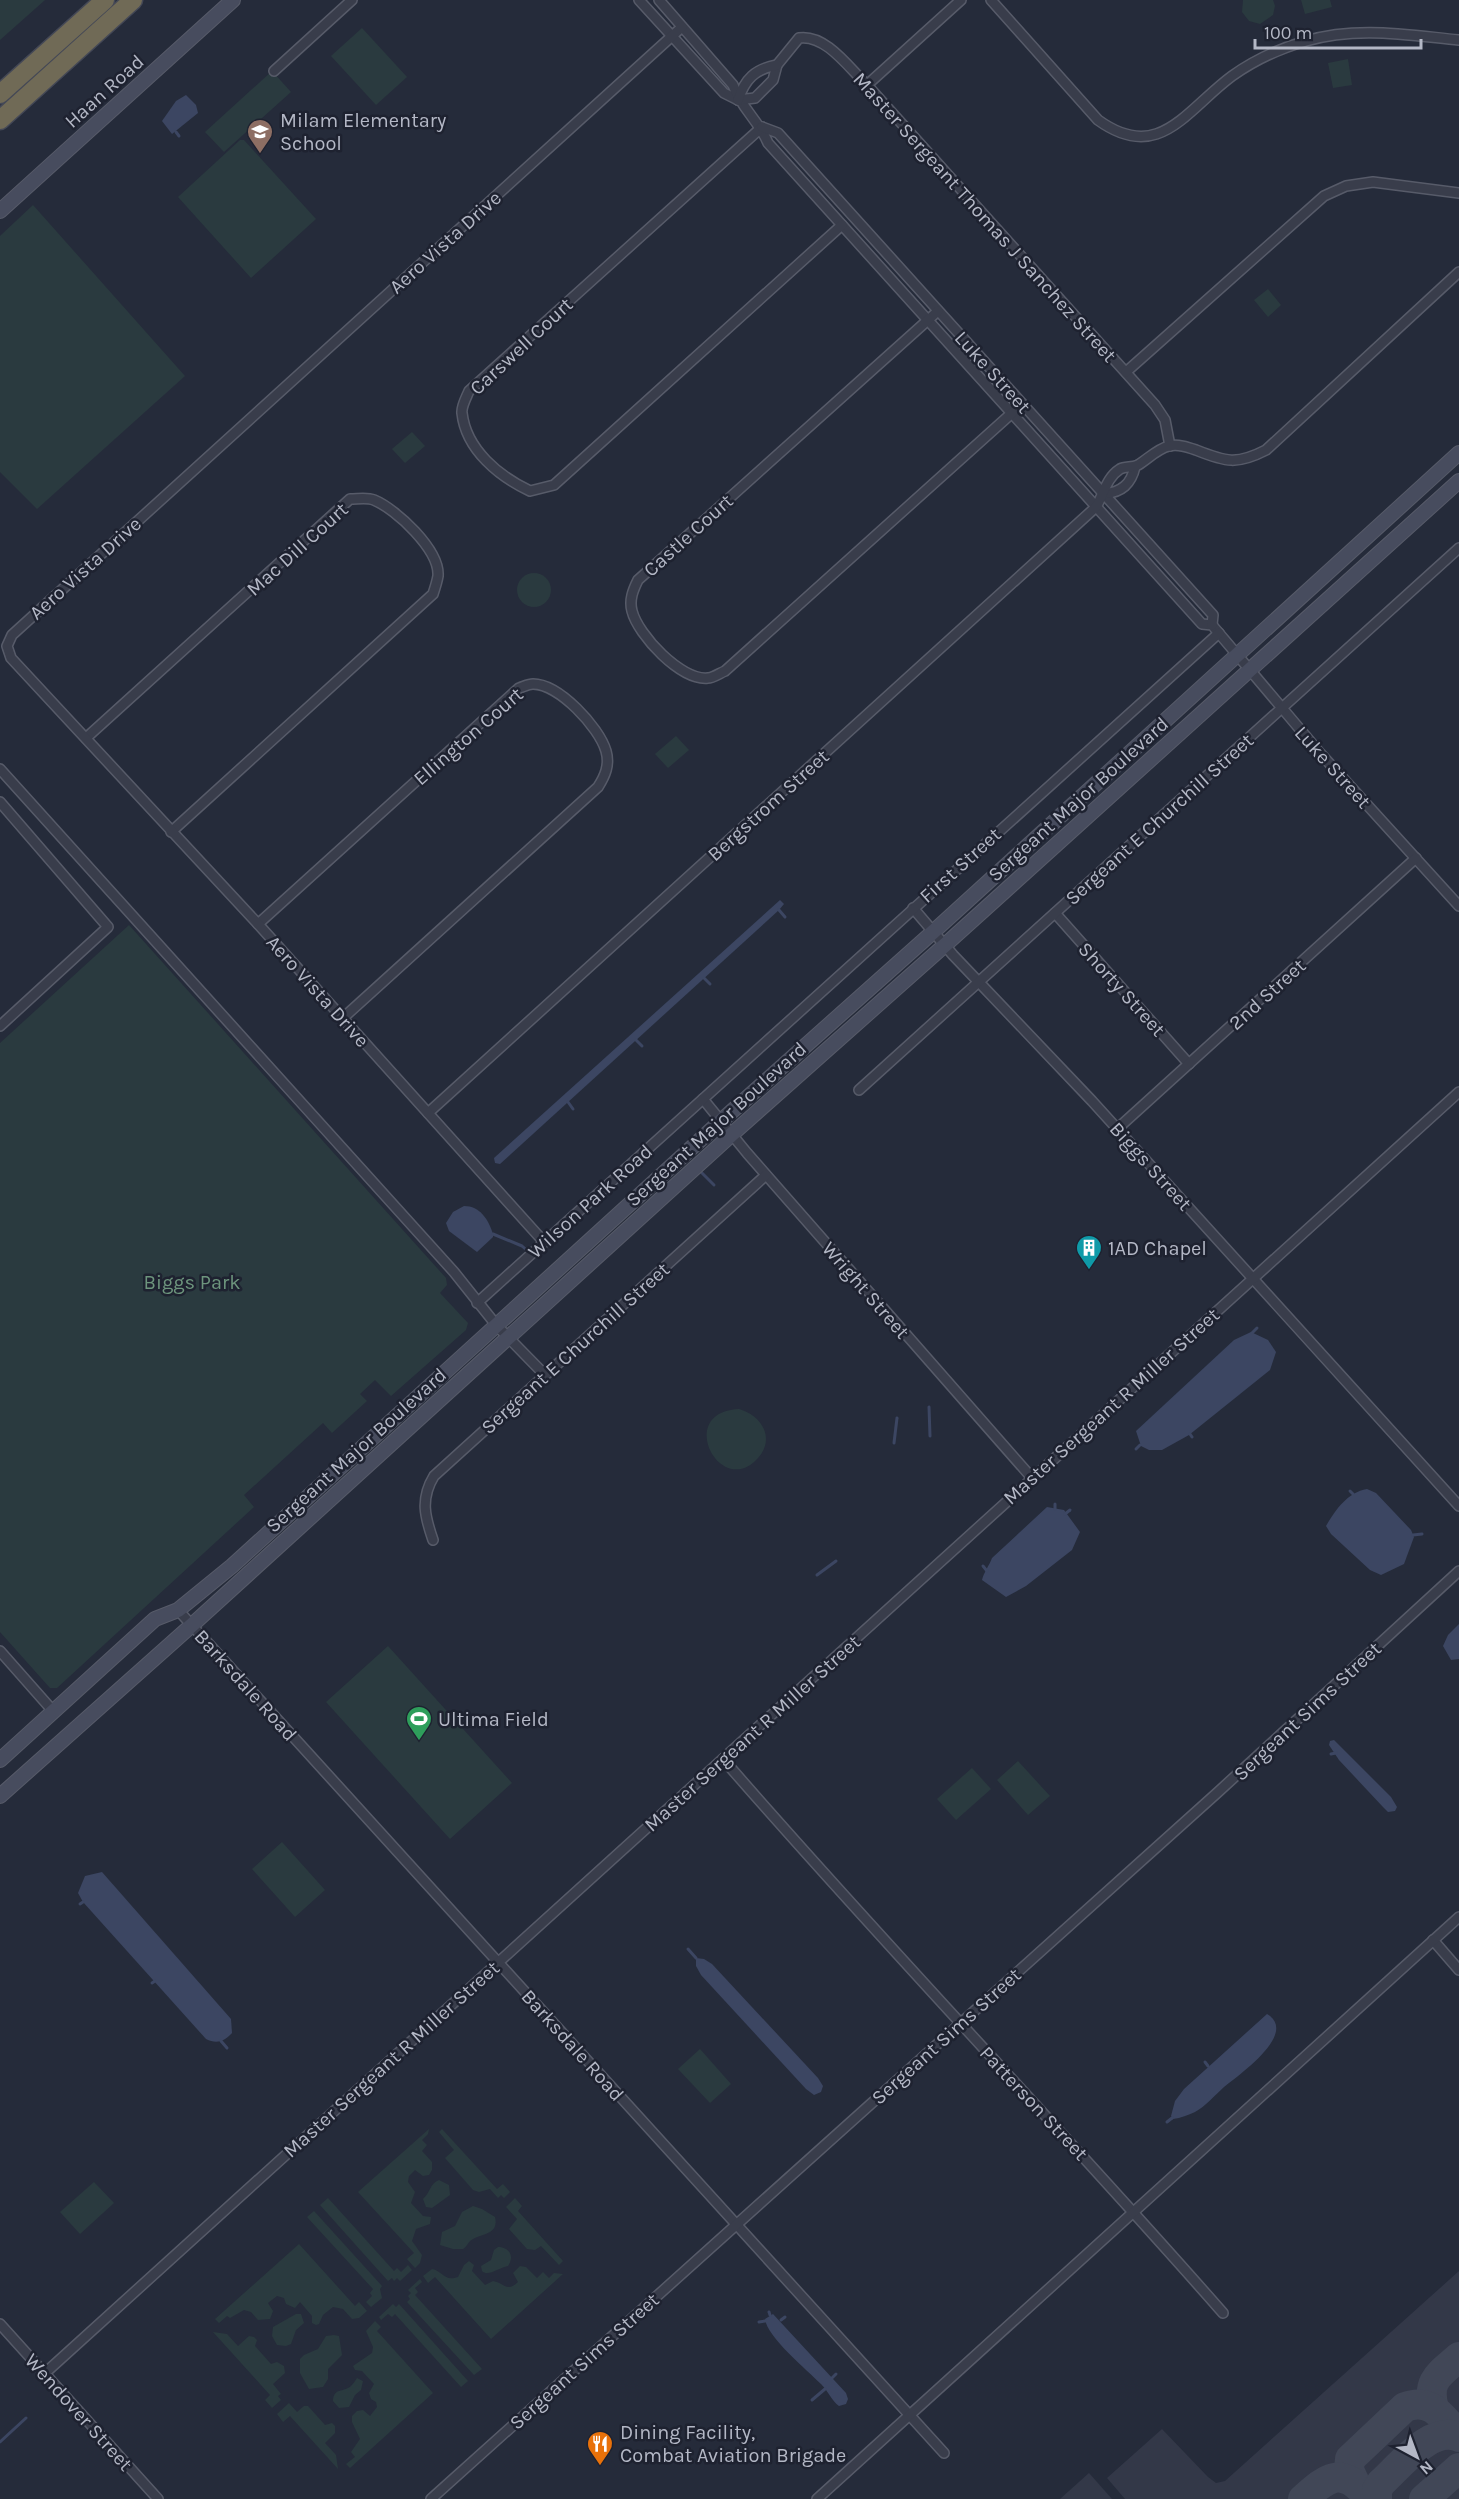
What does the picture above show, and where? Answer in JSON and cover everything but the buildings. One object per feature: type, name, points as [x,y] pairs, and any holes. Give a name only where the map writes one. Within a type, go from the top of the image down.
[{"type":"highway","points":[[0,94],[105,0]]},
{"type":"highway","points":[[0,120],[133,0]]},
{"type":"street","name":"Haan Road","points":[[0,211],[233,0]]},
{"type":"street","points":[[274,71],[352,0]]},
{"type":"street","name":"Luke Street","points":[[639,0],[724,93],[738,100],[762,127],[768,142],[842,225],[1202,624],[1212,625],[1281,709],[1459,906]]},
{"type":"street","name":"Luke Street","points":[[659,0],[733,85],[738,100]]},
{"type":"street","points":[[867,85],[961,0]]},
{"type":"street","points":[[991,0],[1098,120],[1114,131],[1131,137],[1152,136],[1174,126],[1233,75],[1268,55],[1305,41],[1343,33],[1377,32],[1459,40]]},
{"type":"street","name":"Aero Vista Drive","points":[[544,1242],[258,924],[11,658],[7,646],[12,635],[682,27]]},
{"type":"street","name":"Master Sergeant Thomas J Sanchez Street","points":[[777,65],[762,68],[743,84],[738,100],[755,98],[773,80],[777,65],[799,38],[814,38],[826,45],[867,85],[1155,405],[1165,420],[1170,446]]},
{"type":"street","name":"Luke Street","points":[[762,127],[778,133],[1213,615],[1212,625]]},
{"type":"street","name":"Carswell Court","points":[[762,127],[469,391],[461,411],[470,439],[487,462],[510,482],[530,492],[554,485],[842,225]]},
{"type":"street","points":[[1126,372],[1324,196],[1346,186],[1373,182],[1459,193]]},
{"type":"street","points":[[1104,494],[1118,493],[1132,480],[1135,467],[1170,446],[1184,446],[1220,460],[1235,461],[1248,459],[1266,450],[1459,272]]},
{"type":"street","name":"Castle Court","points":[[938,311],[638,580],[632,593],[632,611],[656,648],[672,664],[689,674],[708,678],[725,671],[1022,404]]},
{"type":"street","name":"Sergeant Major Boulevard","points":[[0,1760],[155,1619],[178,1610],[232,1566],[1459,453]]},
{"type":"street","name":"Bergstrom Street","points":[[428,1113],[1096,507],[1104,494],[1107,481],[1121,468],[1135,467]]},
{"type":"street","name":"Sergeant Major Boulevard","points":[[0,1796],[1459,481]]},
{"type":"street","name":"Mac Dill Court","points":[[86,738],[351,500],[371,499],[391,509],[413,528],[429,550],[438,574],[433,594],[171,832]]},
{"type":"street","name":"Sergeant E Churchill Street","points":[[859,1090],[1459,548]]},
{"type":"street","name":"First Street","points":[[702,1099],[1219,633]]},
{"type":"street","name":"Ellington Court","points":[[258,924],[519,688],[533,684],[551,689],[583,715],[606,752],[607,773],[598,787],[343,1018]]},
{"type":"street","points":[[0,769],[454,1272],[497,1326],[544,1375]]},
{"type":"street","points":[[0,802],[108,927],[0,1026]]},
{"type":"street","name":"2nd Street","points":[[1117,1129],[1416,858]]},
{"type":"street","name":"Biggs Street","points":[[913,908],[1459,1506]]},
{"type":"street","name":"Shorty Street","points":[[1055,913],[1189,1064]]},
{"type":"street","name":"Master Sergeant R Miller Street","points":[[44,2374],[1459,1092]]},
{"type":"street","name":"Wilson Park Road","points":[[477,1303],[702,1099]]},
{"type":"street","name":"Wright Street","points":[[702,1099],[1032,1478]]},
{"type":"street","name":"Sergeant E Churchill Street","points":[[432,1540],[424,1507],[434,1476],[766,1175]]},
{"type":"street","name":"Sergeant Sims Street","points":[[431,2499],[1236,1776],[1459,1571]]},
{"type":"street","name":"Barksdale Road","points":[[178,1610],[944,2453]]},
{"type":"street","points":[[0,1651],[53,1711]]},
{"type":"street","name":"Patterson Street","points":[[723,1759],[1223,2313]]},
{"type":"street","points":[[817,2499],[1459,1917]]},
{"type":"street","points":[[1433,1940],[1459,1970]]},
{"type":"street","name":"Wendover Street","points":[[0,2324],[158,2499]]},
{"type":"shaded area","points":[[1459,2271],[1459,2499],[1125,2499],[1107,2478],[1162,2429],[1208,2477],[1216,2483],[1225,2481]]},
{"type":"shaded area","points":[[1089,2473],[1112,2499],[1060,2499]]},
{"type":"green space","points":[[0,0],[45,0],[0,40]]},
{"type":"green space","points":[[1243,0],[1273,0],[1275,6],[1273,15],[1260,24],[1249,21],[1242,12]]},
{"type":"green space","points":[[1301,0],[1330,0],[1332,7],[1305,14]]},
{"type":"green space","points":[[362,28],[407,77],[376,105],[331,56]]},
{"type":"green space","points":[[1348,59],[1352,85],[1333,88],[1328,63]]},
{"type":"green space","points":[[272,71],[291,92],[224,152],[205,132]]},
{"type":"green space","points":[[240,140],[244,140],[316,219],[251,278],[178,197]]},
{"type":"green space","points":[[33,205],[185,376],[37,509],[0,472],[0,236]]},
{"type":"green space","points":[[1268,289],[1281,305],[1268,317],[1254,300]]},
{"type":"green space","points":[[412,432],[425,446],[405,463],[392,449]]},
{"type":"green space","points":[[534,573],[546,578],[551,590],[546,602],[534,607],[522,602],[517,590],[522,578]]},
{"type":"green space","points":[[676,736],[689,750],[668,768],[655,754]]},
{"type":"green space","name":"Biggs Park","points":[[129,925],[446,1278],[447,1285],[440,1293],[468,1323],[466,1330],[391,1396],[375,1380],[360,1394],[367,1401],[332,1433],[323,1423],[244,1495],[254,1507],[57,1688],[50,1688],[0,1632],[0,1043]]},
{"type":"green space","points":[[739,1409],[754,1416],[764,1428],[766,1443],[758,1458],[744,1468],[730,1468],[719,1462],[710,1450],[707,1437],[709,1424],[720,1414]]},
{"type":"green space","name":"Ultima Field","points":[[388,1646],[512,1783],[450,1839],[326,1702]]},
{"type":"green space","points":[[1018,1761],[1050,1796],[1028,1815],[997,1780]]},
{"type":"green space","points":[[972,1768],[991,1789],[956,1820],[937,1799]]},
{"type":"green space","points":[[282,1842],[325,1890],[295,1917],[252,1869]]},
{"type":"green space","points":[[700,2049],[731,2084],[710,2103],[678,2069]]},
{"type":"green space","points":[[429,2129],[428,2134],[422,2140],[427,2145],[422,2151],[432,2162],[432,2170],[429,2175],[423,2176],[415,2170],[409,2176],[408,2182],[415,2192],[411,2203],[423,2216],[431,2217],[430,2224],[416,2229],[412,2241],[422,2255],[420,2263],[415,2268],[407,2259],[414,2253],[358,2192]]},
{"type":"green space","points":[[442,2129],[497,2189],[503,2184],[510,2192],[504,2198],[501,2195],[498,2198],[490,2189],[479,2192],[473,2190],[445,2158],[454,2150],[439,2132]]},
{"type":"green space","points":[[439,2180],[449,2185],[450,2195],[432,2208],[426,2207],[423,2199],[434,2183]]},
{"type":"green space","points":[[94,2182],[114,2203],[80,2234],[60,2212]]},
{"type":"green space","points":[[328,2198],[394,2271],[397,2268],[401,2272],[408,2265],[412,2270],[400,2281],[397,2278],[394,2281],[392,2278],[388,2281],[320,2205]]},
{"type":"green space","points":[[515,2198],[522,2206],[518,2211],[563,2261],[559,2265],[541,2246],[535,2250],[527,2249],[509,2229],[517,2219],[506,2207]]},
{"type":"green space","points":[[473,2206],[495,2217],[496,2223],[493,2230],[471,2240],[463,2249],[440,2245],[442,2232],[455,2226],[462,2212]]},
{"type":"green space","points":[[314,2211],[382,2286],[380,2289],[382,2298],[371,2307],[366,2302],[372,2296],[370,2293],[373,2289],[307,2217]]},
{"type":"green space","points":[[299,2244],[355,2306],[359,2302],[367,2311],[359,2318],[352,2319],[343,2309],[333,2307],[316,2325],[312,2323],[312,2316],[300,2302],[295,2308],[286,2304],[284,2298],[277,2296],[268,2303],[273,2311],[270,2319],[258,2320],[251,2312],[244,2310],[230,2318],[227,2316],[219,2323],[215,2319]]},
{"type":"green space","points":[[498,2247],[510,2253],[511,2259],[508,2266],[484,2273],[481,2266],[491,2260],[494,2250]]},
{"type":"green space","points":[[469,2261],[474,2265],[472,2271],[485,2285],[493,2281],[511,2287],[518,2282],[513,2273],[520,2266],[526,2267],[537,2278],[543,2272],[549,2278],[554,2273],[563,2274],[491,2339],[435,2277],[428,2283],[423,2276],[432,2269],[450,2278],[458,2277],[464,2265]]},
{"type":"green space","points":[[420,2279],[422,2282],[415,2288],[418,2292],[415,2295],[482,2369],[474,2375],[407,2302],[411,2293],[408,2290]]},
{"type":"green space","points":[[393,2304],[396,2307],[399,2304],[468,2381],[461,2387],[395,2314],[392,2317],[388,2314],[381,2320],[379,2317]]},
{"type":"green space","points":[[296,2314],[301,2314],[304,2323],[296,2330],[291,2344],[277,2345],[272,2336],[273,2327]]},
{"type":"green space","points":[[375,2321],[381,2327],[377,2331],[433,2393],[350,2468],[346,2464],[355,2457],[351,2452],[360,2439],[352,2422],[352,2416],[357,2411],[363,2410],[370,2416],[377,2407],[369,2393],[374,2384],[362,2371],[355,2370],[353,2366],[372,2353],[373,2347],[366,2331]]},
{"type":"green space","points":[[213,2332],[227,2334],[238,2346],[249,2336],[254,2337],[257,2340],[255,2346],[271,2364],[277,2362],[284,2366],[285,2373],[273,2384],[281,2394],[278,2396],[281,2400],[272,2408],[265,2400],[270,2395]]},
{"type":"green space","points":[[326,2336],[339,2336],[342,2355],[328,2369],[328,2379],[323,2387],[309,2389],[300,2373],[300,2359],[318,2349]]},
{"type":"green space","points":[[357,2378],[363,2381],[361,2390],[355,2395],[349,2407],[339,2408],[333,2401],[335,2394],[351,2386]]},
{"type":"green space","points":[[289,2403],[297,2412],[304,2406],[308,2406],[325,2425],[332,2423],[335,2426],[335,2433],[325,2443],[336,2455],[338,2469],[290,2416],[283,2422],[277,2414]]},
{"type":"water","points":[[186,95],[196,105],[198,113],[172,134],[162,121],[176,101]]},
{"type":"water","points":[[780,900],[784,904],[779,910],[500,1164],[495,1163],[494,1158]]},
{"type":"water","points":[[464,1206],[475,1208],[483,1214],[493,1234],[493,1237],[477,1252],[449,1231],[446,1223],[453,1212]]},
{"type":"water","points":[[1251,1332],[1268,1340],[1276,1352],[1270,1370],[1189,1435],[1162,1450],[1149,1450],[1141,1446],[1136,1431],[1234,1340]]},
{"type":"water","points":[[1367,1489],[1376,1493],[1411,1530],[1414,1537],[1404,1564],[1381,1575],[1370,1570],[1331,1534],[1326,1526],[1348,1498]]},
{"type":"water","points":[[1047,1507],[1064,1510],[1080,1532],[1072,1550],[1026,1586],[1006,1597],[982,1580],[984,1574],[992,1558]]},
{"type":"water","points":[[1459,1624],[1459,1659],[1451,1660],[1443,1646],[1448,1635]]},
{"type":"water","points":[[1334,1740],[1391,1797],[1397,1807],[1395,1811],[1388,1812],[1339,1760],[1329,1745],[1330,1741]]},
{"type":"water","points":[[102,1872],[231,2019],[232,2033],[226,2038],[217,2042],[206,2039],[83,1902],[78,1893],[85,1876]]},
{"type":"water","points":[[696,1958],[704,1959],[712,1964],[818,2078],[823,2086],[821,2092],[814,2095],[806,2089],[701,1975],[696,1966]]},
{"type":"water","points":[[1267,2014],[1275,2022],[1276,2032],[1263,2053],[1199,2110],[1173,2119],[1171,2116],[1175,2101],[1184,2089]]},
{"type":"water","points":[[773,2314],[846,2393],[848,2399],[846,2404],[839,2406],[821,2384],[780,2344],[767,2326],[765,2319]]},
{"type":"waterway","points":[[176,132],[179,136]]},
{"type":"waterway","points":[[779,910],[785,917]]},
{"type":"waterway","points":[[704,978],[710,984]]},
{"type":"waterway","points":[[636,1040],[642,1046]]},
{"type":"waterway","points":[[568,1102],[573,1109]]},
{"type":"waterway","points":[[698,1169],[714,1185]]},
{"type":"waterway","points":[[493,1234],[522,1246],[531,1254]]},
{"type":"waterway","points":[[1252,1333],[1257,1328]]},
{"type":"waterway","points":[[929,1407],[930,1436]]},
{"type":"waterway","points":[[894,1443],[897,1418]]},
{"type":"waterway","points":[[1136,1449],[1140,1445]]},
{"type":"waterway","points":[[1350,1491],[1353,1494]]},
{"type":"waterway","points":[[1055,1504],[1055,1509]]},
{"type":"waterway","points":[[1065,1514],[1070,1510]]},
{"type":"waterway","points":[[1413,1535],[1422,1534]]},
{"type":"waterway","points":[[817,1575],[836,1561]]},
{"type":"waterway","points":[[983,1566],[987,1571]]},
{"type":"waterway","points":[[1331,1754],[1336,1753]]},
{"type":"waterway","points":[[688,1949],[696,1958]]},
{"type":"waterway","points":[[221,2041],[227,2048]]},
{"type":"waterway","points":[[1205,2062],[1208,2066]]},
{"type":"waterway","points":[[1167,2122],[1172,2118]]},
{"type":"waterway","points":[[781,2320],[785,2317]]},
{"type":"waterway","points":[[759,2322],[765,2321]]},
{"type":"waterway","points":[[832,2378],[836,2374]]},
{"type":"waterway","points":[[812,2400],[825,2389]]},
{"type":"waterway","points":[[0,2442],[26,2418]]},
{"type":"taxiway","points":[[1434,2408],[1433,2384],[1436,2378],[1459,2357]]},
{"type":"taxiway","points":[[1355,2483],[1349,2470],[1350,2459],[1405,2407],[1414,2405],[1430,2407],[1442,2416],[1459,2436]]},
{"type":"taxiway","points":[[1377,2499],[1377,2490],[1381,2483],[1417,2449],[1438,2437],[1448,2435],[1459,2437]]},
{"type":"taxiway","points":[[1424,2499],[1459,2468]]},
{"type":"taxiway","points":[[1303,2499],[1333,2478],[1347,2479],[1364,2492]]},
{"type":"place","name":"Milam Elementary School","points":[[260,155]]},
{"type":"place","name":"1AD Chapel","points":[[1089,1271]]},
{"type":"place","name":"Ultima Field","points":[[419,1742]]},
{"type":"place","name":"Dining Facility, Combat Aviation Brigade","points":[[600,2467]]}]
